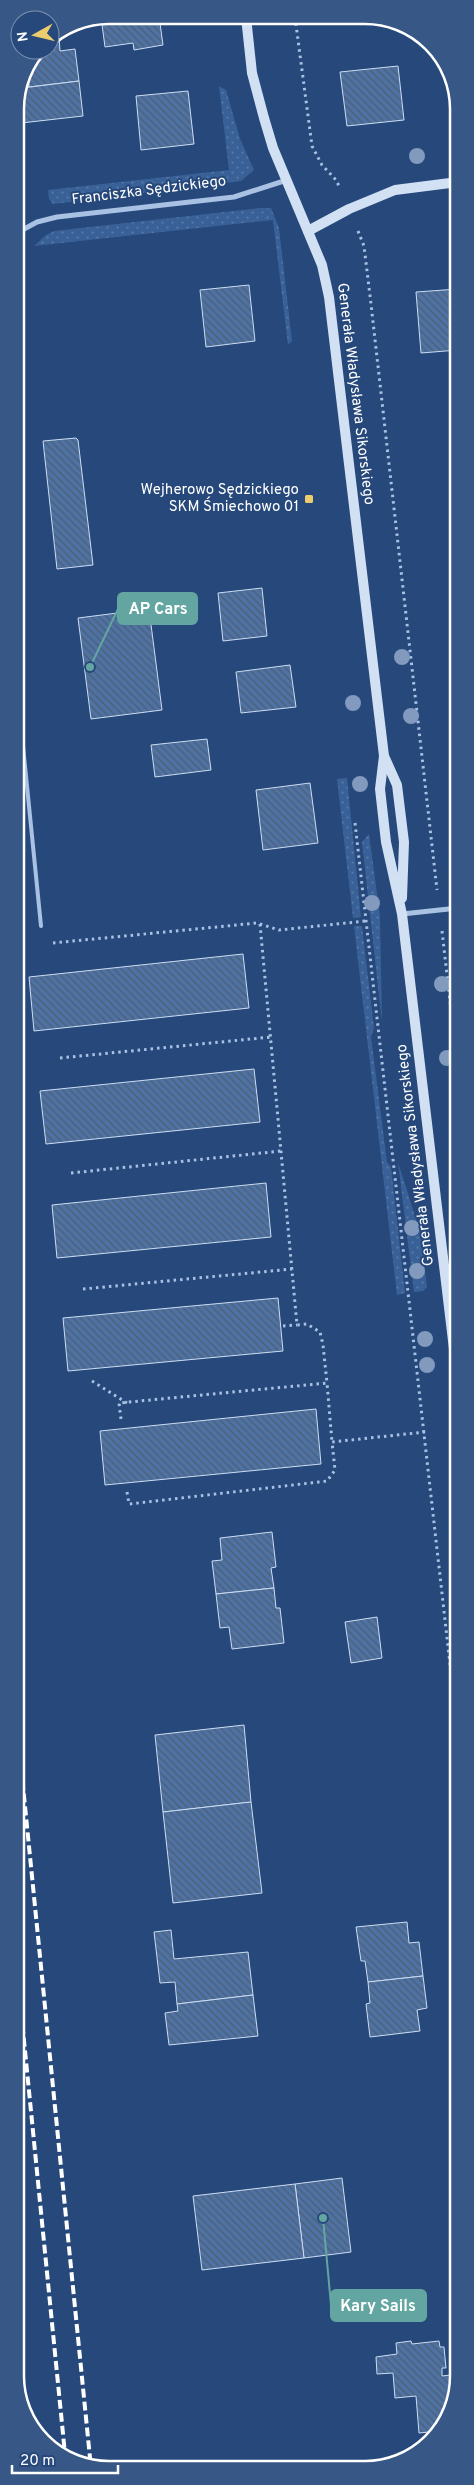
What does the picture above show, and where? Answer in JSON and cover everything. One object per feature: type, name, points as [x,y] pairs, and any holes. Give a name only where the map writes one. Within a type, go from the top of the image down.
[{"type":"street","name":"Generała Władysława Sikorskiego","points":[[247,24],[252,73],[264,118],[273,148],[322,265],[335,335],[384,756],[380,789],[386,842],[402,914],[450,1323]]},
{"type":"street","name":"Franciszka Sędzickiego","points":[[24,229],[37,222],[57,217],[234,197],[287,180]]},
{"type":"street","points":[[308,231],[349,209],[395,190],[450,183]]},
{"type":"street","name":"Generała Władysława Sikorskiego","points":[[384,756],[398,785],[404,842],[402,914]]},
{"type":"street","points":[[402,914],[450,909]]},
{"type":"lane","points":[[24,756],[41,926]]},
{"type":"path","points":[[296,24],[312,146],[322,165],[336,180],[364,246],[450,1003]]},
{"type":"path","points":[[355,823],[450,1661]]},
{"type":"path","points":[[47,944],[260,924],[279,930],[366,920]]},
{"type":"path","points":[[260,924],[297,1325]]},
{"type":"path","points":[[60,1058],[271,1037]]},
{"type":"path","points":[[71,1173],[281,1152]]},
{"type":"path","points":[[83,1289],[292,1269]]},
{"type":"path","points":[[128,1492],[129,1504],[327,1481],[336,1470],[320,1332],[307,1324],[283,1326]]},
{"type":"path","points":[[92,1381],[127,1403]]},
{"type":"path","points":[[121,1419],[119,1403],[327,1383]]},
{"type":"path","points":[[332,1442],[425,1432]]},
{"type":"shaded area","points":[[219,86],[226,90],[240,139],[254,170],[241,181],[53,204],[49,199],[48,190],[229,170]]},
{"type":"shaded area","points":[[271,208],[279,228],[292,341],[288,345],[273,220],[34,246],[46,235],[54,231]]},
{"type":"shaded area","points":[[347,778],[361,917],[353,918],[337,779]]},
{"type":"shaded area","points":[[369,834],[380,916],[382,1023],[362,842]]},
{"type":"shaded area","points":[[354,926],[362,926],[374,1028],[371,1037],[387,1162],[391,1167],[405,1293],[397,1295]]},
{"type":"shaded area","points":[[398,1162],[420,1232],[427,1287],[423,1291],[414,1292]]},
{"type":"building","points":[[102,24],[160,24],[163,45],[134,50],[133,43],[105,47]]},
{"type":"building","points":[[75,49],[79,81],[29,87],[33,71],[39,60],[60,60],[60,51]]},
{"type":"building","points":[[398,66],[404,120],[347,126],[340,72]]},
{"type":"building","points":[[79,81],[83,116],[24,123],[24,103],[27,87]]},
{"type":"building","points":[[188,91],[194,144],[141,150],[136,96]]},
{"type":"building","points":[[249,285],[255,341],[206,347],[200,290]]},
{"type":"building","points":[[450,290],[450,351],[421,353],[416,292]]},
{"type":"building","points":[[76,438],[78,440],[93,565],[57,569],[43,441]]},
{"type":"building","points":[[262,588],[267,636],[223,641],[218,593]]},
{"type":"building","points":[[149,609],[162,710],[91,719],[78,618]]},
{"type":"building","points":[[290,665],[296,707],[241,713],[236,672]]},
{"type":"building","points":[[207,739],[211,770],[155,777],[151,745]]},
{"type":"building","points":[[310,783],[318,843],[263,850],[256,790]]},
{"type":"building","points":[[243,954],[249,1008],[34,1031],[29,977]]},
{"type":"building","points":[[254,1069],[260,1122],[46,1144],[40,1091]]},
{"type":"building","points":[[266,1183],[271,1237],[57,1258],[52,1205]]},
{"type":"building","points":[[278,1298],[283,1351],[68,1371],[63,1318]]},
{"type":"building","points":[[316,1409],[321,1464],[105,1485],[100,1431]]},
{"type":"building","points":[[272,1532],[276,1567],[271,1568],[274,1588],[216,1594],[212,1561],[222,1560],[220,1538]]},
{"type":"building","points":[[274,1588],[276,1608],[280,1608],[284,1643],[232,1649],[229,1627],[220,1628],[216,1594]]},
{"type":"building","points":[[377,1617],[382,1658],[351,1663],[345,1622]]},
{"type":"building","points":[[244,1725],[251,1802],[163,1812],[155,1735]]},
{"type":"building","points":[[251,1802],[262,1893],[173,1903],[163,1812]]},
{"type":"building","points":[[407,1922],[409,1943],[419,1942],[423,1976],[368,1982],[365,1961],[361,1961],[356,1927]]},
{"type":"building","points":[[171,1930],[174,1959],[248,1952],[253,1995],[177,2004],[175,1982],[160,1983],[154,1932]]},
{"type":"building","points":[[423,1976],[427,2008],[417,2010],[420,2031],[370,2037],[366,2004],[370,2003],[368,1982]]},
{"type":"building","points":[[253,1995],[258,2036],[169,2045],[165,2013],[178,2011],[177,2004]]},
{"type":"building","points":[[342,2178],[351,2252],[304,2258],[295,2184]]},
{"type":"building","points":[[295,2184],[304,2258],[202,2270],[193,2196]]},
{"type":"building","points":[[411,2341],[412,2344],[439,2341],[440,2347],[444,2347],[446,2368],[442,2368],[442,2376],[450,2375],[450,2387],[439,2419],[429,2432],[419,2433],[416,2396],[395,2398],[393,2373],[377,2374],[376,2357],[397,2354],[396,2343]]},
{"type":"railway","points":[[24,1796],[90,2459]]},
{"type":"railway","points":[[24,2041],[65,2449]]},
{"type":"place","name":"Wejherowo Sędzickiego SKM Śmiechowo 01","points":[[309,499]]},
{"type":"place","name":"AP Cars","points":[[90,667]]},
{"type":"place","name":"Kary Sails","points":[[323,2218]]}]
